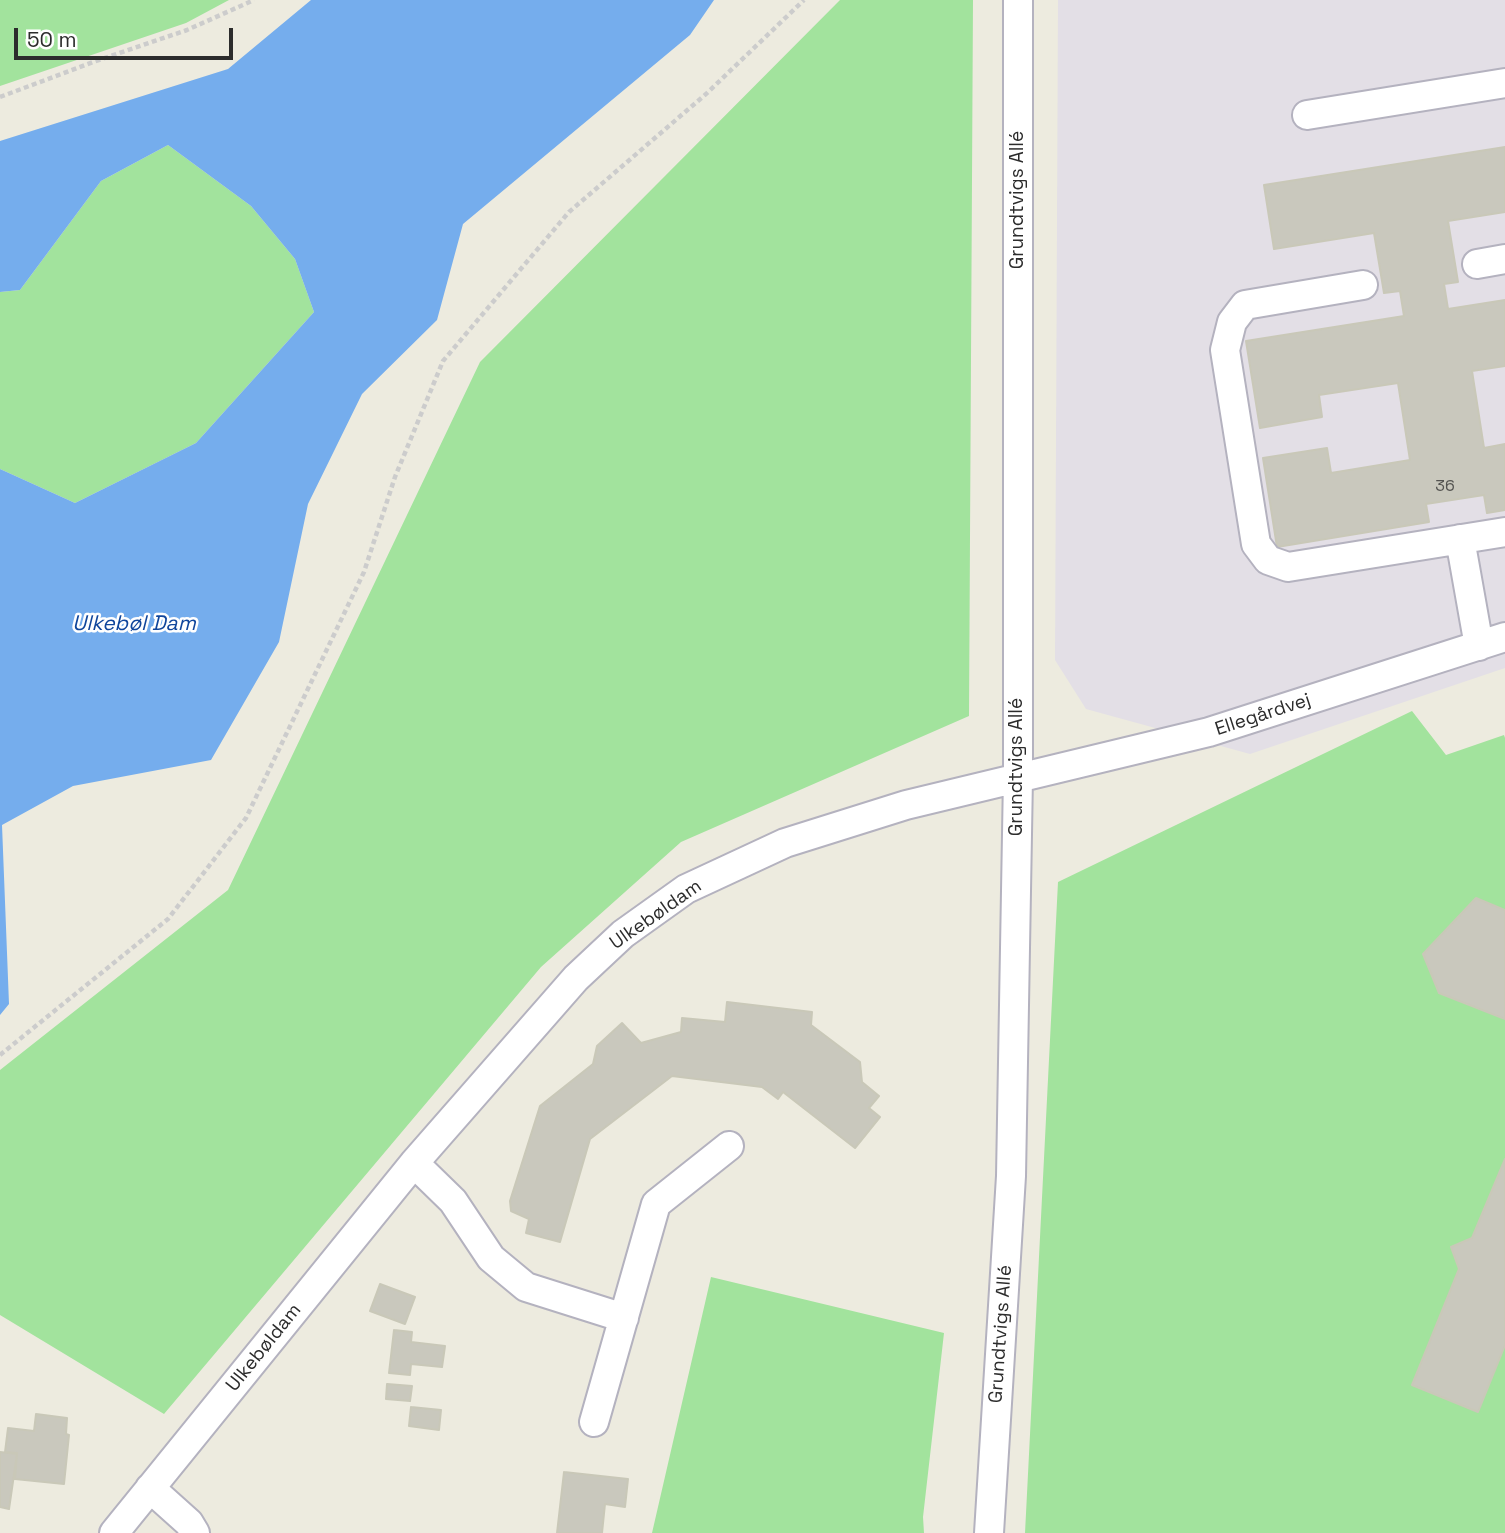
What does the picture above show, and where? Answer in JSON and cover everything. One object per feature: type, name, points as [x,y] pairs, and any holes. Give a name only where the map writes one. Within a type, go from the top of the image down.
[{"type":"street","name":"Grundtvigs Allé","points":[[989,1533],[1011,1176],[1018,778],[1018,0]]},
{"type":"street","points":[[1307,115],[1505,83]]},
{"type":"street","points":[[1477,264],[1505,259]]},
{"type":"street","points":[[1363,285],[1245,305],[1232,322],[1225,350],[1256,544],[1268,560],[1288,567],[1505,532]]},
{"type":"street","points":[[1460,539],[1496,646]]},
{"type":"street","name":"Ellegårdvej","points":[[1018,778],[1209,732],[1496,646]]},
{"type":"street","name":"Ulkebøldam","points":[[114,1533],[414,1163],[576,978],[624,934],[686,889],[785,843],[906,805],[1018,778]]},
{"type":"street","points":[[594,1422],[656,1204],[729,1146]]},
{"type":"street","points":[[414,1163],[453,1200],[491,1258],[526,1287],[624,1318]]},
{"type":"street","points":[[150,1488],[189,1523],[195,1533]]},
{"type":"path","points":[[0,97],[187,30],[254,0]]},
{"type":"path","points":[[0,1055],[168,919],[246,818],[364,572],[395,477],[443,361],[569,212],[706,94],[804,0]]},
{"type":"shaded area","points":[[1058,0],[1505,0],[1505,668],[1250,754],[1086,709],[1055,660]]},
{"type":"green space","points":[[0,0],[229,0],[186,23],[0,86]]},
{"type":"green space","points":[[840,0],[973,0],[969,716],[681,842],[541,967],[164,1414],[0,1315],[0,1070],[228,890],[480,362]]},
{"type":"green space","points":[[168,145],[251,206],[295,259],[314,312],[196,443],[75,503],[0,469],[0,292],[20,290],[101,181]]},
{"type":"green space","points":[[1412,711],[1446,755],[1504,735],[1505,738],[1505,910],[1476,898],[1423,954],[1439,993],[1505,1019],[1505,1159],[1472,1238],[1451,1247],[1459,1269],[1478,1412],[1505,1345],[1505,1533],[1025,1533],[1058,882]]},
{"type":"green space","points":[[711,1277],[944,1333],[923,1517],[924,1533],[652,1533]]},
{"type":"water","name":"Ulkebøl Dam","points":[[311,0],[714,0],[690,35],[463,224],[437,320],[362,394],[308,504],[279,642],[211,760],[73,786],[2,825],[9,1004],[0,1015],[0,469],[75,503],[196,443],[314,312],[295,259],[251,206],[168,145],[101,181],[20,290],[0,292],[0,141],[228,69]]},
{"type":"building","points":[[1505,147],[1505,212],[1448,221],[1458,282],[1444,284],[1448,309],[1505,300],[1505,366],[1472,371],[1484,448],[1505,444],[1505,510],[1487,513],[1484,495],[1426,504],[1429,522],[1277,547],[1263,458],[1327,448],[1331,473],[1410,460],[1398,383],[1319,395],[1322,417],[1260,428],[1246,341],[1404,316],[1400,291],[1384,293],[1374,233],[1274,249],[1264,185]]},
{"type":"building","points":[[1476,898],[1505,910],[1505,1019],[1439,993],[1423,954]]},
{"type":"building","points":[[727,1002],[812,1012],[811,1025],[860,1062],[862,1082],[879,1096],[869,1108],[880,1117],[855,1148],[783,1092],[778,1099],[762,1087],[672,1076],[590,1139],[560,1242],[526,1233],[529,1219],[511,1211],[510,1201],[540,1106],[593,1064],[597,1046],[622,1023],[641,1043],[681,1032],[682,1018],[725,1022]]},
{"type":"building","points":[[1505,1159],[1505,1345],[1478,1412],[1412,1385],[1459,1269],[1451,1247],[1472,1238]]},
{"type":"building","points":[[380,1284],[415,1297],[405,1324],[370,1311]]},
{"type":"building","points":[[394,1330],[412,1332],[411,1342],[445,1346],[442,1367],[411,1364],[410,1375],[389,1373]]},
{"type":"building","points":[[387,1384],[412,1386],[410,1401],[386,1399]]},
{"type":"building","points":[[411,1407],[441,1410],[439,1430],[409,1426]]},
{"type":"building","points":[[36,1414],[67,1418],[66,1434],[69,1435],[64,1484],[15,1479],[17,1453],[5,1452],[8,1428],[34,1431]]},
{"type":"building","points":[[0,1452],[17,1454],[9,1509],[0,1507]]},
{"type":"building","points":[[564,1472],[628,1479],[625,1507],[605,1504],[602,1533],[557,1533]]}]
